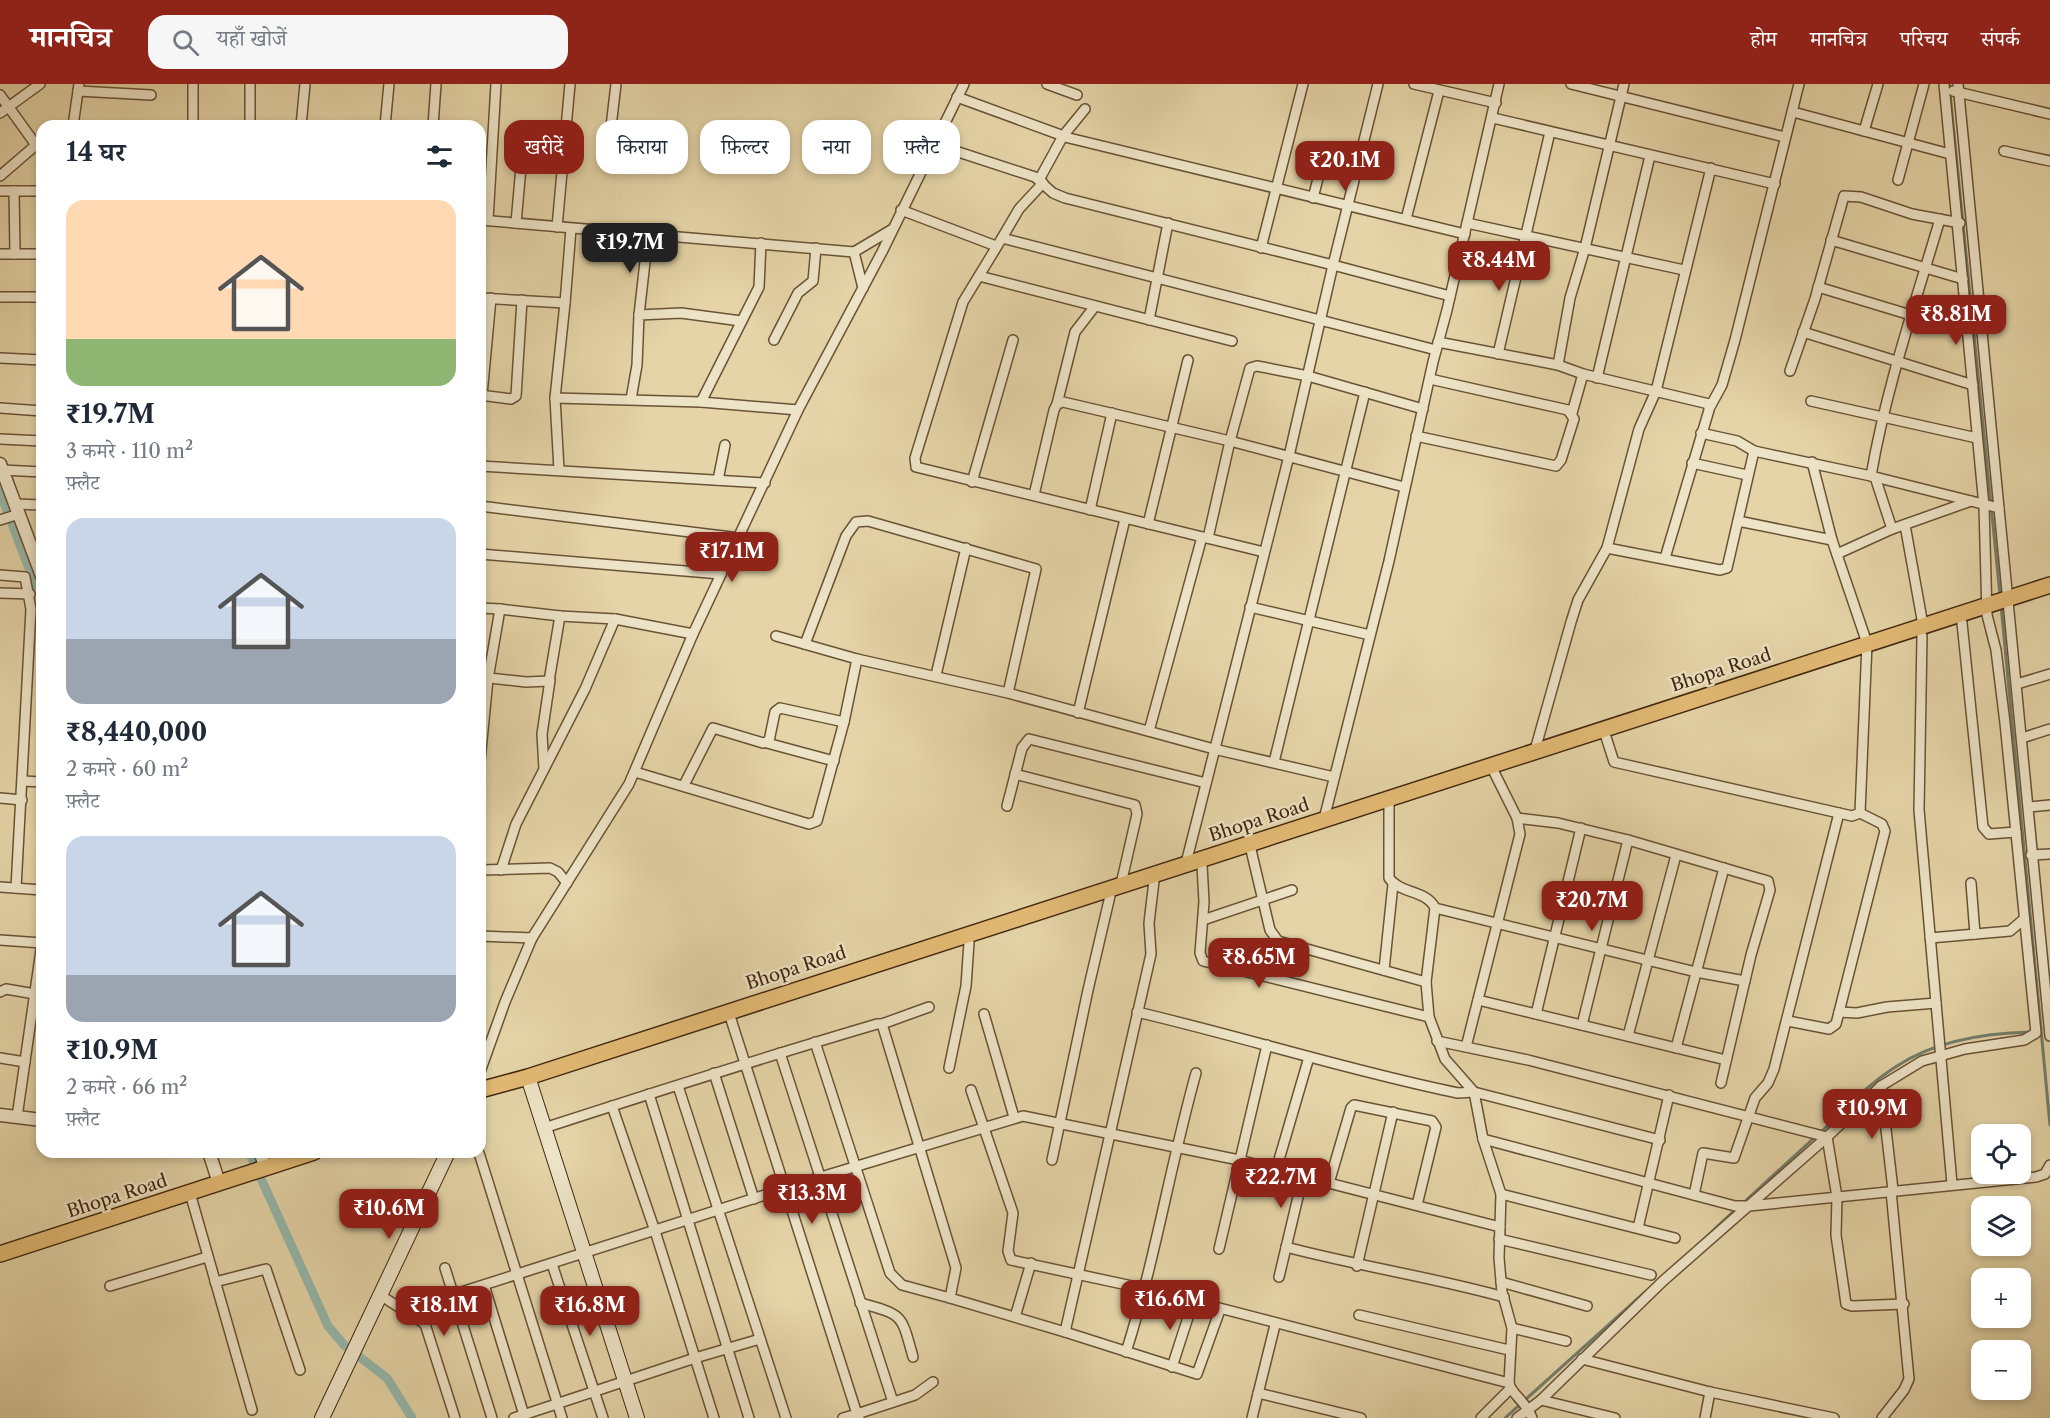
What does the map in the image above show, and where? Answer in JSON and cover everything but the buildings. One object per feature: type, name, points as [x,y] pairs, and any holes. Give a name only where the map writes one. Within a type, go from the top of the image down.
[{"type":"main road","name":"Bhopa Road","points":[[1922,630],[1962,623],[2050,585]]},
{"type":"main road","name":"Bhopa Road","points":[[729,1015],[969,942],[1186,863],[1324,819],[1494,772],[1606,737],[1922,630],[2050,594]]},
{"type":"main road","name":"Bhopa Road","points":[[486,1095],[1115,890],[1154,881],[1251,850],[1535,750],[1867,648]]},
{"type":"main road","name":"Bhopa Road","points":[[486,1089],[529,1080]]},
{"type":"main road","points":[[529,1080],[637,1418]]},
{"type":"main road","name":"Bhopa Road","points":[[0,1254],[190,1192],[275,1158]]},
{"type":"main road","name":"Bhopa Road","points":[[257,1165],[288,1158]]},
{"type":"main road","points":[[322,1418],[445,1158]]},
{"type":"main road","name":"Bhopa Road","points":[[0,1245],[218,1180]]},
{"type":"street","points":[[4,110],[40,84]]},
{"type":"street","points":[[193,84],[193,120]]},
{"type":"street","points":[[250,84],[250,120]]},
{"type":"street","points":[[302,120],[305,84]]},
{"type":"street","points":[[386,120],[388,84]]},
{"type":"street","points":[[433,120],[436,84]]},
{"type":"street","points":[[486,197],[496,84]]},
{"type":"street","points":[[566,120],[570,84]]},
{"type":"street","points":[[612,120],[616,84]]},
{"type":"street","points":[[946,120],[964,84]]},
{"type":"street","points":[[1047,84],[1077,95]]},
{"type":"street","points":[[1261,248],[1278,190],[1303,84]]},
{"type":"street","points":[[1186,863],[1289,456],[1378,84]]},
{"type":"street","points":[[1414,84],[1496,103]]},
{"type":"street","points":[[1324,819],[1370,636],[1499,84]]},
{"type":"street","points":[[1571,84],[1785,137]]},
{"type":"street","points":[[1558,365],[1570,298],[1585,248],[1607,146],[1624,84]]},
{"type":"street","points":[[1665,558],[1701,433],[1710,407],[1719,392],[1731,351],[1799,84]]},
{"type":"street","points":[[1864,131],[1878,84]]},
{"type":"street","points":[[1898,180],[1924,84]]},
{"type":"street","points":[[74,120],[78,87],[151,95]]},
{"type":"street","points":[[1951,89],[2050,114]]},
{"type":"street","points":[[1951,89],[1950,154],[1964,223],[1963,279],[1977,438],[1992,507],[1998,607],[2017,684],[2029,807],[2031,855],[2045,946],[2050,1036]]},
{"type":"street","points":[[1517,1418],[1527,1407],[1541,1400],[1742,1206],[1881,1086],[1940,1048],[2024,1040],[2035,1035],[1996,650],[1998,607],[1992,507],[1951,89]]},
{"type":"street","points":[[1406,219],[1439,90]]},
{"type":"street","points":[[0,95],[4,110],[36,140]]},
{"type":"street","points":[[957,97],[1063,136],[1465,234]]},
{"type":"street","points":[[1085,109],[1063,136],[1041,182],[1019,209],[958,315],[914,463],[919,470],[1034,495],[1264,552]]},
{"type":"street","points":[[1793,112],[1950,154]]},
{"type":"street","points":[[1492,118],[1775,184]]},
{"type":"street","points":[[1498,354],[1550,132]]},
{"type":"street","points":[[0,176],[36,146]]},
{"type":"street","points":[[2004,150],[2050,161]]},
{"type":"street","points":[[960,153],[1041,182],[1053,193],[1065,198],[1450,296]]},
{"type":"street","points":[[1312,198],[1324,155]]},
{"type":"street","points":[[1597,378],[1650,156]]},
{"type":"street","points":[[1535,750],[1575,611],[1607,548],[1623,480],[1639,429],[1656,391],[1711,168]]},
{"type":"street","points":[[516,223],[521,174]]},
{"type":"street","points":[[557,227],[561,174]]},
{"type":"street","points":[[486,1042],[532,938],[635,772],[693,634],[798,410],[863,288],[919,174]]},
{"type":"street","points":[[0,191],[36,191]]},
{"type":"street","points":[[14,191],[15,254]]},
{"type":"street","points":[[1790,371],[1818,287],[1843,198],[1847,194],[1912,214],[1964,223]]},
{"type":"street","points":[[901,210],[999,242],[1159,279],[1321,322],[1437,346],[1558,365],[1597,378],[1705,402],[1710,407]]},
{"type":"street","points":[[1892,529],[1873,476],[1882,418],[1940,219]]},
{"type":"street","points":[[486,220],[854,252],[891,230]]},
{"type":"street","points":[[1149,320],[1159,279],[1168,223]]},
{"type":"street","points":[[1467,223],[1684,270]]},
{"type":"street","points":[[559,470],[555,398],[571,229]]},
{"type":"street","points":[[631,399],[637,365],[639,315],[648,235]]},
{"type":"street","points":[[1831,240],[1963,279]]},
{"type":"street","points":[[701,402],[759,287],[761,243]]},
{"type":"street","points":[[774,340],[798,292],[813,281],[816,248]]},
{"type":"street","points":[[854,252],[863,288]]},
{"type":"street","points":[[0,254],[36,254]]},
{"type":"street","points":[[979,276],[1232,341]]},
{"type":"street","points":[[1818,287],[1924,319]]},
{"type":"street","points":[[0,297],[36,297]]},
{"type":"street","points":[[486,298],[565,303]]},
{"type":"street","points":[[486,341],[490,298]]},
{"type":"street","points":[[486,396],[511,399],[516,396],[522,300]]},
{"type":"street","points":[[1034,495],[1075,332],[1095,306]]},
{"type":"street","points":[[639,315],[681,313],[741,321]]},
{"type":"street","points":[[1803,332],[1973,385]]},
{"type":"street","points":[[972,482],[1012,340]]},
{"type":"street","points":[[0,358],[36,360]]},
{"type":"street","points":[[1148,524],[1169,428],[1188,360]]},
{"type":"street","points":[[1149,731],[1205,538],[1250,368],[1257,366],[1308,376],[1423,409]]},
{"type":"street","points":[[1416,436],[1556,466],[1561,460],[1574,419],[1572,413],[1583,374]]},
{"type":"street","points":[[1430,379],[1572,413]]},
{"type":"street","points":[[1274,762],[1365,392]]},
{"type":"street","points":[[555,398],[701,402],[798,410]]},
{"type":"street","points":[[1811,401],[1977,438]]},
{"type":"street","points":[[1057,404],[1075,403],[1345,470],[1404,487]]},
{"type":"street","points":[[0,408],[36,411]]},
{"type":"street","points":[[1090,510],[1112,413]]},
{"type":"street","points":[[1701,433],[1737,441],[1754,451],[1873,476],[1992,507]]},
{"type":"street","points":[[0,439],[36,441]]},
{"type":"street","points":[[718,480],[725,445]]},
{"type":"street","points":[[1607,548],[1725,570],[1729,566],[1754,451]]},
{"type":"street","points":[[1812,462],[1832,540],[1867,648],[1860,813]]},
{"type":"street","points":[[1692,463],[1747,475]]},
{"type":"street","points":[[486,466],[765,483]]},
{"type":"street","points":[[36,471],[1,467],[36,561]]},
{"type":"street","points":[[1837,554],[1892,529],[1971,501]]},
{"type":"street","points":[[1,520],[16,512],[36,507]]},
{"type":"street","points":[[486,507],[739,538]]},
{"type":"street","points":[[1078,712],[1125,519]]},
{"type":"street","points":[[806,644],[851,525],[868,520],[1036,569],[1008,693]]},
{"type":"street","points":[[1738,521],[1832,540]]},
{"type":"street","points":[[1905,525],[1922,630],[1919,810],[1952,1184]]},
{"type":"street","points":[[936,675],[966,548]]},
{"type":"street","points":[[486,555],[721,574]]},
{"type":"street","points":[[0,575],[22,576],[26,579],[30,594],[29,679],[16,888]]},
{"type":"street","points":[[0,593],[30,594]]},
{"type":"street","points":[[1250,607],[1370,636]]},
{"type":"street","points":[[486,608],[615,619],[693,634]]},
{"type":"street","points":[[486,669],[500,609]]},
{"type":"street","points":[[544,769],[542,734],[560,616]]},
{"type":"street","points":[[501,870],[512,832],[585,689],[615,619]]},
{"type":"street","points":[[1962,623],[1983,827],[1985,833],[1989,834],[2016,832]]},
{"type":"street","points":[[776,636],[857,659],[936,675],[1214,749],[1334,777]]},
{"type":"street","points":[[635,772],[684,785],[731,802],[814,823],[818,818],[834,761],[857,659]]},
{"type":"street","points":[[2017,684],[2050,674]]},
{"type":"street","points":[[486,678],[526,682],[550,680]]},
{"type":"street","points":[[767,743],[775,712],[780,708],[844,722]]},
{"type":"street","points":[[684,785],[713,728],[834,761]]},
{"type":"street","points":[[2022,738],[2050,729]]},
{"type":"street","points":[[1606,737],[1614,762],[1852,816],[1860,813],[1884,825],[1885,831],[1834,1027],[1829,1029],[1788,1021]]},
{"type":"street","points":[[1007,806],[1022,748],[1029,739],[1206,783]]},
{"type":"street","points":[[1466,1047],[1520,834],[1517,818],[1494,772]]},
{"type":"street","points":[[1015,774],[1135,805],[1137,814],[1115,890],[1052,1160]]},
{"type":"street","points":[[23,781],[36,782]]},
{"type":"street","points":[[0,798],[22,800]]},
{"type":"street","points":[[1384,970],[1393,884],[1387,869],[1390,801]]},
{"type":"street","points":[[2029,807],[2050,805]]},
{"type":"street","points":[[1694,1195],[1703,1153],[1734,1158],[1757,1095],[1771,1077],[1788,1021],[1839,813]]},
{"type":"street","points":[[1517,818],[1581,828],[1765,879],[1769,885],[1721,1083]]},
{"type":"street","points":[[1536,1014],[1553,936],[1581,828]]},
{"type":"street","points":[[1582,1025],[1628,840]]},
{"type":"street","points":[[1251,850],[1270,930],[1278,941],[1426,982]]},
{"type":"street","points":[[2031,855],[2050,854]]},
{"type":"street","points":[[1628,1036],[1676,855]]},
{"type":"street","points":[[1202,865],[1205,881],[1200,953],[1203,961],[1430,1017]]},
{"type":"street","points":[[1676,1048],[1724,867]]},
{"type":"street","points":[[486,870],[549,868],[558,872],[567,883]]},
{"type":"street","points":[[1065,1332],[1151,954],[1149,923],[1154,881]]},
{"type":"street","points":[[1971,883],[1975,934]]},
{"type":"street","points":[[1393,884],[1429,899],[1435,908],[1426,982],[1430,1017],[1437,1041],[1450,1067],[1474,1092],[1482,1140],[1501,1194],[1499,1239],[1501,1282],[1512,1328],[1509,1350],[1509,1386],[1481,1418]]},
{"type":"street","points":[[0,887],[36,890]]},
{"type":"street","points":[[1203,920],[1292,890]]},
{"type":"street","points":[[1435,908],[1696,972],[1745,981]]},
{"type":"street","points":[[1930,938],[2010,931],[2024,919]]},
{"type":"street","points":[[486,936],[532,938]]},
{"type":"street","points":[[0,940],[36,943]]},
{"type":"street","points":[[948,1068],[966,986],[969,942]]},
{"type":"street","points":[[17,1117],[36,987]]},
{"type":"street","points":[[0,992],[6,989],[35,994]]},
{"type":"street","points":[[1478,1000],[1726,1060]]},
{"type":"street","points":[[1839,1012],[1857,1013],[1887,1007],[1936,1003]]},
{"type":"street","points":[[544,1128],[714,1073],[882,1024],[928,1007]]},
{"type":"street","points":[[1137,1012],[1309,1057],[1452,1091],[1474,1092],[1660,1140]]},
{"type":"street","points":[[984,1014],[1014,1117]]},
{"type":"street","points":[[729,1015],[787,1188],[858,1416]]},
{"type":"street","points":[[882,1024],[956,1268],[950,1298]]},
{"type":"street","points":[[1437,1041],[1669,1095],[1821,1136]]},
{"type":"street","points":[[815,1042],[894,1280],[902,1285],[1065,1332],[1193,1374],[1200,1371],[1220,1310]]},
{"type":"street","points":[[1219,1249],[1267,1045]]},
{"type":"street","points":[[780,1053],[893,1402]]},
{"type":"street","points":[[1276,1170],[1309,1057]]},
{"type":"street","points":[[0,1058],[25,1062]]},
{"type":"street","points":[[714,1073],[754,1199]]},
{"type":"street","points":[[1126,1352],[1146,1289],[1175,1147],[1196,1073]]},
{"type":"street","points":[[678,1086],[720,1209],[786,1418]]},
{"type":"street","points":[[1881,1086],[1904,1304],[1909,1379],[1904,1390],[1882,1418]]},
{"type":"street","points":[[971,1090],[1013,1213],[1008,1255],[1011,1260],[1146,1289],[1509,1386],[1527,1407]]},
{"type":"street","points":[[649,1094],[686,1220],[749,1418]]},
{"type":"street","points":[[1638,1228],[1669,1095]]},
{"type":"street","points":[[1329,1183],[1351,1107],[1359,1104],[1432,1121],[1436,1125],[1417,1204]]},
{"type":"street","points":[[612,1106],[655,1231],[714,1418]]},
{"type":"street","points":[[1357,1266],[1393,1112]]},
{"type":"street","points":[[0,1115],[36,1119]]},
{"type":"street","points":[[422,1320],[438,1304],[452,1295],[1014,1117],[1031,1117],[1239,1160],[1500,1227]]},
{"type":"street","points":[[1821,1136],[1838,1197],[1836,1235],[1846,1304],[1904,1304]]},
{"type":"street","points":[[1482,1140],[1742,1206],[2036,1177],[2045,1174],[2050,1165]]},
{"type":"street","points":[[211,1158],[218,1180]]},
{"type":"street","points":[[481,1158],[562,1418]]},
{"type":"street","points":[[1279,1277],[1303,1176]]},
{"type":"street","points":[[190,1192],[252,1410]]},
{"type":"street","points":[[1501,1194],[1675,1238]]},
{"type":"street","points":[[1499,1239],[1651,1275]]},
{"type":"street","points":[[1286,1247],[1357,1266],[1457,1284],[1504,1297]]},
{"type":"street","points":[[110,1287],[207,1257]]},
{"type":"street","points":[[1015,1317],[1031,1263]]},
{"type":"street","points":[[552,1264],[603,1418]]},
{"type":"street","points":[[445,1268],[492,1418]]},
{"type":"street","points":[[215,1282],[266,1269],[300,1370]]},
{"type":"street","points":[[1501,1282],[1587,1306]]},
{"type":"street","points":[[484,1285],[524,1414]]},
{"type":"street","points":[[380,1295],[422,1320],[455,1418]]},
{"type":"street","points":[[1172,1367],[1193,1302]]},
{"type":"street","points":[[860,1303],[892,1312],[901,1318],[913,1357]]},
{"type":"street","points":[[1359,1315],[1509,1350]]},
{"type":"street","points":[[1252,1418],[1275,1325]]},
{"type":"street","points":[[1512,1328],[1566,1341]]},
{"type":"street","points":[[514,1418],[760,1339]]},
{"type":"street","points":[[1582,1359],[1710,1392],[1834,1418]]},
{"type":"street","points":[[843,1418],[858,1416],[919,1393],[933,1382]]},
{"type":"street","points":[[1705,1418],[1710,1392]]},
{"type":"street","points":[[1258,1393],[1361,1418]]},
{"type":"street","points":[[1541,1400],[1615,1418]]},
{"type":"street","points":[[1785,1418],[1789,1408]]},
{"type":"waterway","points":[[1949,84],[2000,595]]},
{"type":"waterway","points":[[0,492],[36,587]]},
{"type":"waterway","points":[[2001,605],[2050,1125]]},
{"type":"waterway","points":[[1820,1133],[1876,1081],[1912,1057],[1962,1040],[1997,1034],[2031,1032]]},
{"type":"waterway","points":[[1742,1204],[1815,1137]]},
{"type":"waterway","points":[[252,1158],[328,1326],[344,1345],[387,1378],[412,1418]]},
{"type":"waterway","points":[[1703,1240],[1737,1208]]},
{"type":"waterway","points":[[1505,1418],[1646,1291]]}]
